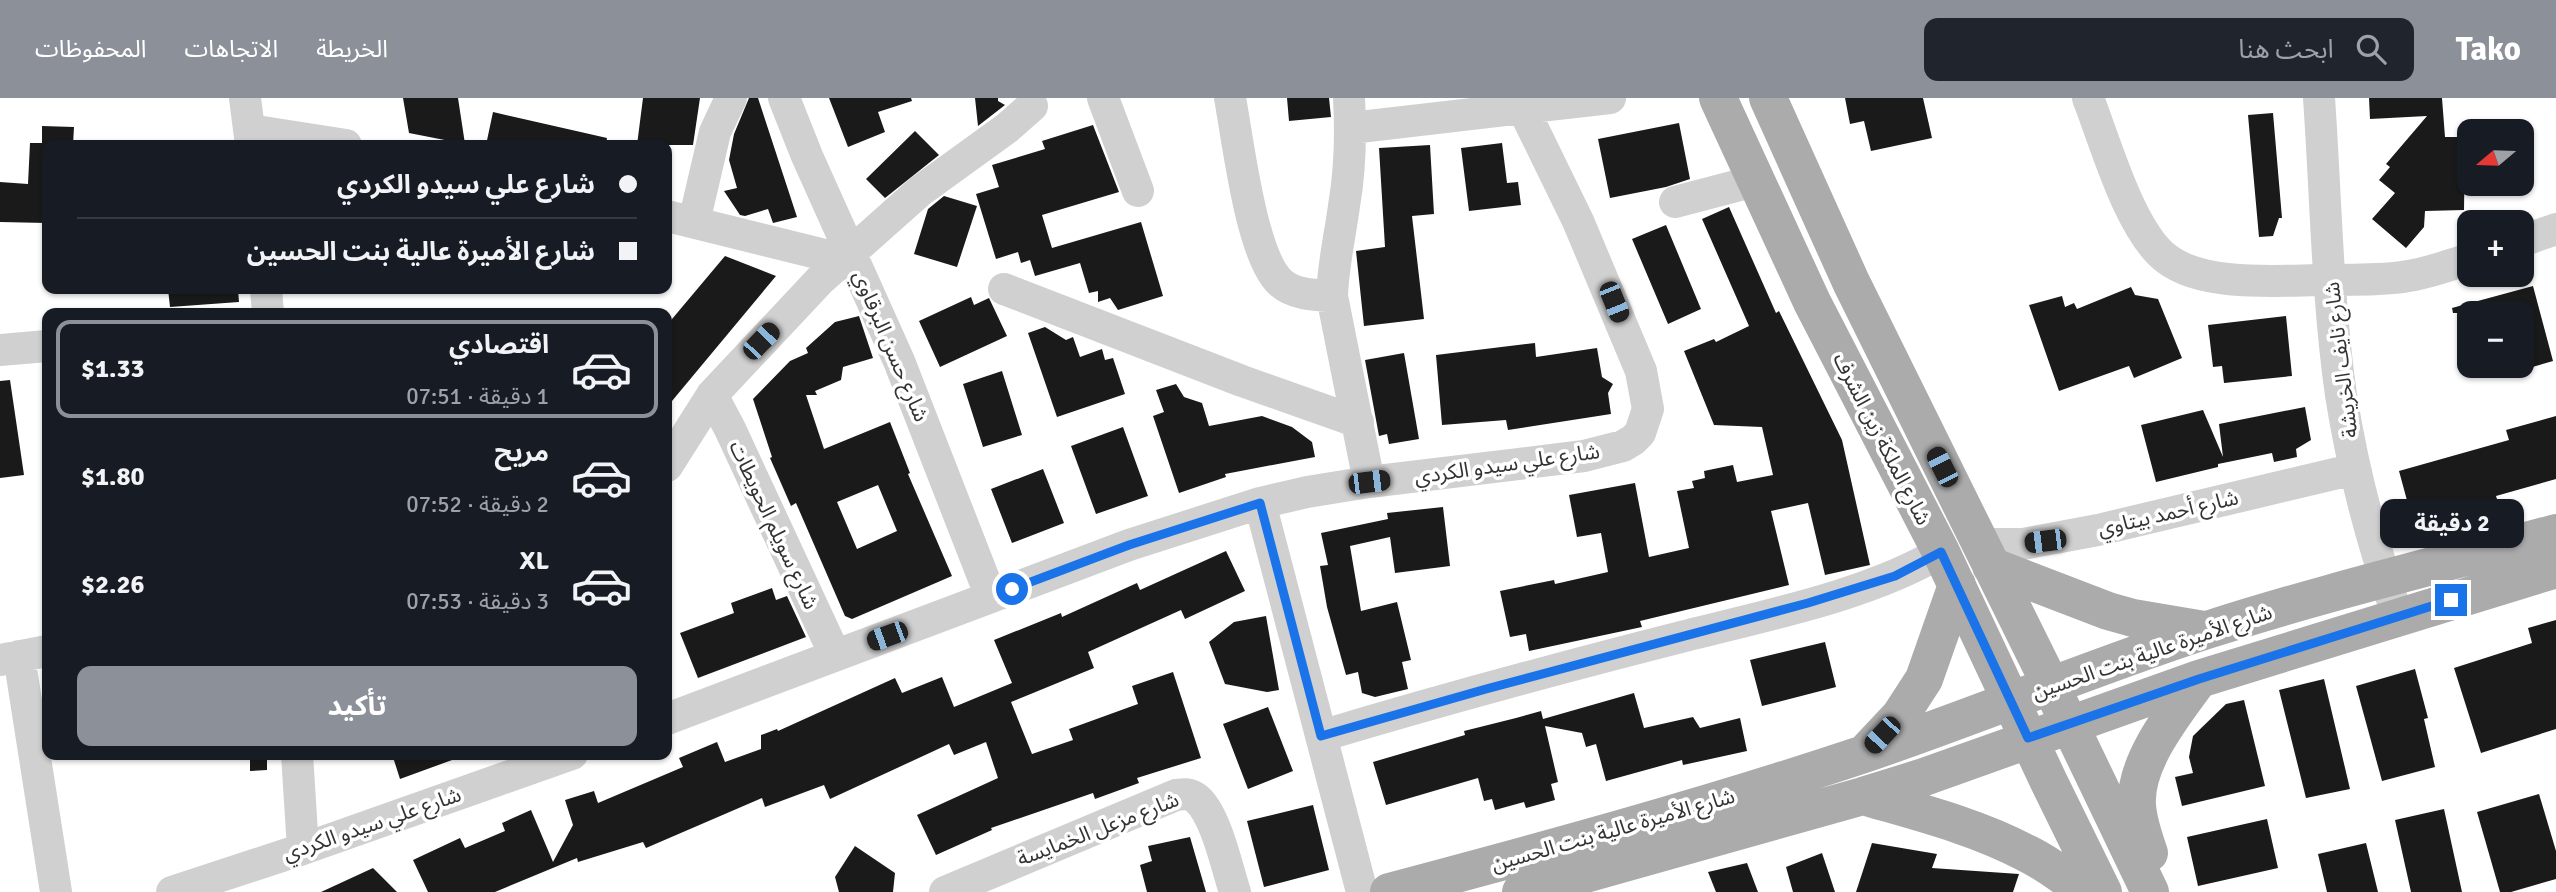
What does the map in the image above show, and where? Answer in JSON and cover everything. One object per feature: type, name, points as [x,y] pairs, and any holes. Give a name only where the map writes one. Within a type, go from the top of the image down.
[{"type":"main road","name":"شارع الملكة زين الشرف","points":[[1718,98],[1812,302],[1949,568],[2103,892]]},
{"type":"main road","name":"شارع الملكة زين الشرف","points":[[1768,98],[1851,282],[2051,685],[2150,892]]},
{"type":"main road","name":"شارع الأميرة عالية بنت الحسين","points":[[1389,892],[1657,820],[1864,754],[2206,631],[2385,578],[2556,533]]},
{"type":"main road","points":[[1985,555],[2108,611],[2206,631]]},
{"type":"main road","points":[[1864,754],[1900,716],[1924,679],[1949,568]]},
{"type":"main road","name":"شارع الأميرة عالية بنت الحسين","points":[[1521,892],[1924,777],[2069,723],[2199,679],[2556,569]]},
{"type":"main road","points":[[2161,892],[2141,829],[2136,803],[2150,752],[2199,679]]},
{"type":"main road","points":[[1863,796],[1942,819],[2008,843],[2054,869],[2085,892]]},
{"type":"street","points":[[246,98],[250,138],[277,140]]},
{"type":"street","points":[[731,98],[680,219],[846,256]]},
{"type":"street","name":"شارع حسن البرقاوي","points":[[784,98],[846,256],[899,361],[991,597]]},
{"type":"street","points":[[1103,98],[1139,191]]},
{"type":"street","points":[[1230,98],[1252,215],[1264,258],[1283,285],[1307,294],[1332,296]]},
{"type":"street","points":[[1369,482],[1332,296],[1333,270],[1345,204],[1350,113],[1610,98]]},
{"type":"street","points":[[2088,98],[2139,224],[2152,244],[2167,259],[2202,274],[2224,277],[2331,280],[2407,276],[2457,262]]},
{"type":"street","name":"شارع نايف الخريشة","points":[[2319,98],[2341,392],[2356,469],[2398,616]]},
{"type":"street","points":[[672,458],[712,396],[761,341],[846,256],[920,191],[1007,128],[1035,101]]},
{"type":"street","name":"شارع علي سيدو الكردي","points":[[672,717],[1142,541],[1260,503],[1369,482],[1584,456],[1633,440],[1645,422],[1647,397],[1636,360],[1578,221],[1521,103]]},
{"type":"street","points":[[1675,202],[1755,181]]},
{"type":"street","points":[[2534,237],[2556,229]]},
{"type":"street","points":[[1004,289],[1242,381],[1358,422]]},
{"type":"street","points":[[0,350],[42,346]]},
{"type":"street","name":"شارع سويلم الحويطات","points":[[712,396],[730,429],[835,655]]},
{"type":"street","name":"شارع أحمد بيتاوي","points":[[1985,555],[2023,544],[2098,530],[2356,469]]},
{"type":"street","points":[[1260,503],[1362,892]]},
{"type":"street","points":[[1321,736],[1808,603],[1895,576],[1949,568]]},
{"type":"street","points":[[22,656],[56,892]]},
{"type":"street","points":[[297,760],[303,849]]},
{"type":"street","name":"شارع علي سيدو الكردي","points":[[172,892],[555,760]]},
{"type":"street","name":"شارع مزعل الخمايسة","points":[[945,892],[1175,795],[1186,794],[1195,797],[1208,814],[1235,892]]},
{"type":"building","points":[[403,98],[458,98],[464,140],[445,140],[409,133]]},
{"type":"building","points":[[643,98],[700,98],[693,145],[672,145],[672,140],[638,140]]},
{"type":"building","points":[[749,98],[758,98],[797,217],[773,223],[768,209],[740,215],[724,191],[737,188],[729,160],[734,134]]},
{"type":"building","points":[[829,98],[911,98],[912,101],[878,112],[885,132],[848,147]]},
{"type":"building","points":[[975,98],[998,98],[998,101],[1005,105],[978,126]]},
{"type":"building","points":[[1287,98],[1329,98],[1331,117],[1289,121]]},
{"type":"building","points":[[1845,98],[1923,98],[1932,138],[1871,151],[1864,121],[1850,124]]},
{"type":"building","points":[[2369,98],[2442,98],[2445,137],[2457,137],[2457,196],[2464,196],[2464,210],[2425,211],[2424,227],[2406,248],[2372,219],[2395,193],[2379,180],[2390,167],[2386,164],[2427,116],[2370,119]]},
{"type":"building","points":[[493,112],[607,138],[607,140],[487,140]]},
{"type":"building","points":[[2273,113],[2282,218],[2279,218],[2273,236],[2259,237],[2248,115]]},
{"type":"building","points":[[1679,123],[1690,179],[1666,187],[1610,198],[1598,139]]},
{"type":"building","points":[[1093,125],[1119,192],[1042,215],[1052,248],[1141,222],[1163,296],[1118,310],[1110,298],[1098,302],[1098,291],[1089,293],[1080,263],[1035,276],[1030,260],[1021,263],[1018,252],[996,259],[976,194],[999,187],[992,165],[1045,149],[1042,141]]},
{"type":"building","points":[[42,126],[74,127],[73,140],[42,140]]},
{"type":"building","points":[[915,131],[939,155],[885,198],[866,179]]},
{"type":"building","points":[[30,143],[42,143],[42,223],[0,222],[0,182],[28,184]]},
{"type":"building","points":[[1502,143],[1507,183],[1518,182],[1521,205],[1469,211],[1461,148]]},
{"type":"building","points":[[1430,145],[1434,214],[1412,216],[1424,319],[1364,326],[1356,251],[1385,247],[1379,148]]},
{"type":"building","points":[[944,196],[977,206],[957,267],[914,254],[928,209]]},
{"type":"building","points":[[1729,207],[1776,313],[1779,311],[1842,440],[1870,565],[1825,575],[1808,503],[1771,511],[1789,585],[1640,621],[1642,627],[1529,651],[1526,634],[1510,637],[1500,591],[1554,580],[1555,584],[1608,572],[1601,533],[1577,537],[1569,495],[1635,483],[1649,557],[1689,548],[1677,491],[1694,488],[1692,481],[1705,478],[1704,471],[1733,465],[1737,482],[1773,475],[1762,427],[1714,425],[1684,351],[1714,339],[1716,342],[1749,326],[1702,219]]},
{"type":"building","points":[[1666,225],[1701,309],[1668,324],[1632,239]]},
{"type":"building","points":[[725,256],[776,276],[672,401],[672,319]]},
{"type":"building","points":[[2131,287],[2135,295],[2158,299],[2182,358],[2134,378],[2129,366],[2059,391],[2029,305],[2062,296],[2065,307],[2074,303],[2077,309]]},
{"type":"building","points":[[2533,287],[2553,361],[2534,367],[2534,301],[2478,301]]},
{"type":"building","points":[[169,294],[238,294],[239,302],[170,307]]},
{"type":"building","points":[[971,297],[974,305],[989,298],[1007,336],[940,367],[919,321]]},
{"type":"building","points":[[859,316],[873,358],[843,367],[841,380],[815,391],[817,395],[806,395],[824,449],[890,422],[910,473],[908,474],[952,576],[852,619],[845,616],[796,503],[791,506],[770,458],[772,457],[753,399],[790,361],[808,353],[806,348],[835,322]],"holes":[[[878,485],[897,531],[857,549],[837,502]]]},
{"type":"building","points":[[2286,316],[2292,376],[2224,383],[2222,366],[2213,367],[2208,325]]},
{"type":"building","points":[[1045,327],[1066,340],[1073,337],[1080,357],[1102,349],[1105,360],[1113,358],[1125,394],[1057,417],[1028,333]]},
{"type":"building","points":[[1535,343],[1536,357],[1597,348],[1602,377],[1613,384],[1608,393],[1611,414],[1508,430],[1506,420],[1442,425],[1436,355]]},
{"type":"building","points":[[1404,353],[1419,439],[1389,444],[1387,434],[1379,436],[1365,360]]},
{"type":"building","points":[[1002,371],[1022,435],[983,447],[963,384]]},
{"type":"building","points":[[10,380],[24,475],[0,478],[0,381]]},
{"type":"building","points":[[1176,384],[1184,397],[1202,403],[1209,426],[1262,416],[1292,427],[1312,442],[1315,457],[1225,474],[1226,477],[1179,493],[1153,416],[1164,412],[1156,390]]},
{"type":"building","points":[[2305,407],[2311,440],[2296,449],[2297,457],[2274,462],[2272,453],[2218,464],[2218,467],[2156,482],[2141,425],[2203,410],[2223,457],[2219,424]]},
{"type":"building","points":[[2556,416],[2556,479],[2496,496],[2498,502],[2414,526],[2399,471],[2509,440],[2506,430]]},
{"type":"building","points":[[1123,427],[1148,496],[1096,514],[1071,446]]},
{"type":"building","points":[[1043,469],[1064,523],[1012,543],[991,489]]},
{"type":"building","points":[[1443,507],[1450,566],[1395,573],[1390,537],[1350,546],[1361,611],[1397,602],[1411,660],[1402,662],[1408,689],[1375,697],[1362,693],[1358,672],[1346,675],[1327,607],[1320,566],[1328,565],[1321,533],[1388,519],[1387,513]]},
{"type":"building","points":[[1226,551],[1245,591],[1185,619],[1181,610],[1088,652],[1094,668],[1011,702],[1032,754],[1073,740],[1069,729],[1138,704],[1132,686],[1173,672],[1201,758],[1137,778],[1139,783],[1095,799],[1093,793],[991,828],[992,830],[936,855],[917,815],[998,778],[986,742],[954,755],[949,744],[830,799],[824,785],[765,807],[762,798],[646,848],[643,842],[578,862],[577,858],[495,892],[428,892],[413,860],[460,838],[465,848],[505,831],[502,823],[531,810],[553,862],[573,825],[565,800],[594,791],[598,803],[683,767],[679,758],[717,742],[725,762],[761,749],[761,735],[777,729],[778,731],[895,678],[902,693],[942,677],[954,707],[1012,683],[994,640],[1061,613],[1062,617],[1137,583],[1140,590]]},
{"type":"building","points":[[772,588],[776,600],[787,596],[806,637],[698,678],[680,633],[734,613],[731,603]]},
{"type":"building","points":[[1266,616],[1279,690],[1267,692],[1225,684],[1209,642],[1234,622]]},
{"type":"building","points":[[2556,620],[2556,729],[2481,753],[2454,668],[2532,643],[2528,628]]},
{"type":"building","points":[[1825,642],[1836,687],[1762,706],[1750,660]]},
{"type":"building","points":[[2415,669],[2428,718],[2424,719],[2435,767],[2382,781],[2356,686]]},
{"type":"building","points":[[2324,679],[2350,789],[2306,798],[2279,690]]},
{"type":"building","points":[[1634,693],[1644,728],[1693,717],[1700,728],[1740,718],[1747,751],[1683,765],[1682,760],[1606,781],[1596,744],[1586,747],[1582,733],[1545,726],[1558,782],[1551,784],[1555,800],[1526,808],[1524,802],[1495,810],[1492,799],[1484,801],[1478,778],[1386,805],[1373,762],[1465,735],[1464,731],[1541,711],[1543,719]]},
{"type":"building","points":[[2244,700],[2265,786],[2182,806],[2175,777],[2193,773],[2189,757],[2193,736],[2226,704]]},
{"type":"building","points":[[1268,707],[1293,771],[1248,789],[1223,724]]},
{"type":"building","points":[[250,760],[267,760],[267,770],[250,771]]},
{"type":"building","points":[[394,760],[452,760],[400,779]]},
{"type":"building","points":[[2539,794],[2556,851],[2556,879],[2511,892],[2500,892],[2477,812]]},
{"type":"building","points":[[1313,805],[1329,870],[1264,887],[1247,821]]},
{"type":"building","points":[[2444,809],[2462,892],[2411,892],[2395,820]]},
{"type":"building","points":[[2267,819],[2278,868],[2198,886],[2187,837]]},
{"type":"building","points":[[1190,837],[1206,892],[1147,892],[1140,865],[1152,861],[1148,846]]},
{"type":"building","points":[[1872,843],[1937,854],[1932,868],[2019,874],[2013,892],[1856,892]]},
{"type":"building","points":[[2366,843],[2378,892],[2327,892],[2318,854]]},
{"type":"building","points":[[855,846],[895,873],[893,892],[839,892],[835,877]]},
{"type":"building","points":[[1822,853],[1835,892],[1793,892],[1786,867]]},
{"type":"building","points":[[1747,863],[1758,892],[1716,892],[1708,872]]},
{"type":"building","points":[[373,868],[397,892],[321,892]]},
{"type":"route","points":[[1012,589],[1129,545],[1260,503],[1321,736],[1808,603],[1895,576],[1941,552],[2028,738],[2199,679],[2451,600]]}]
